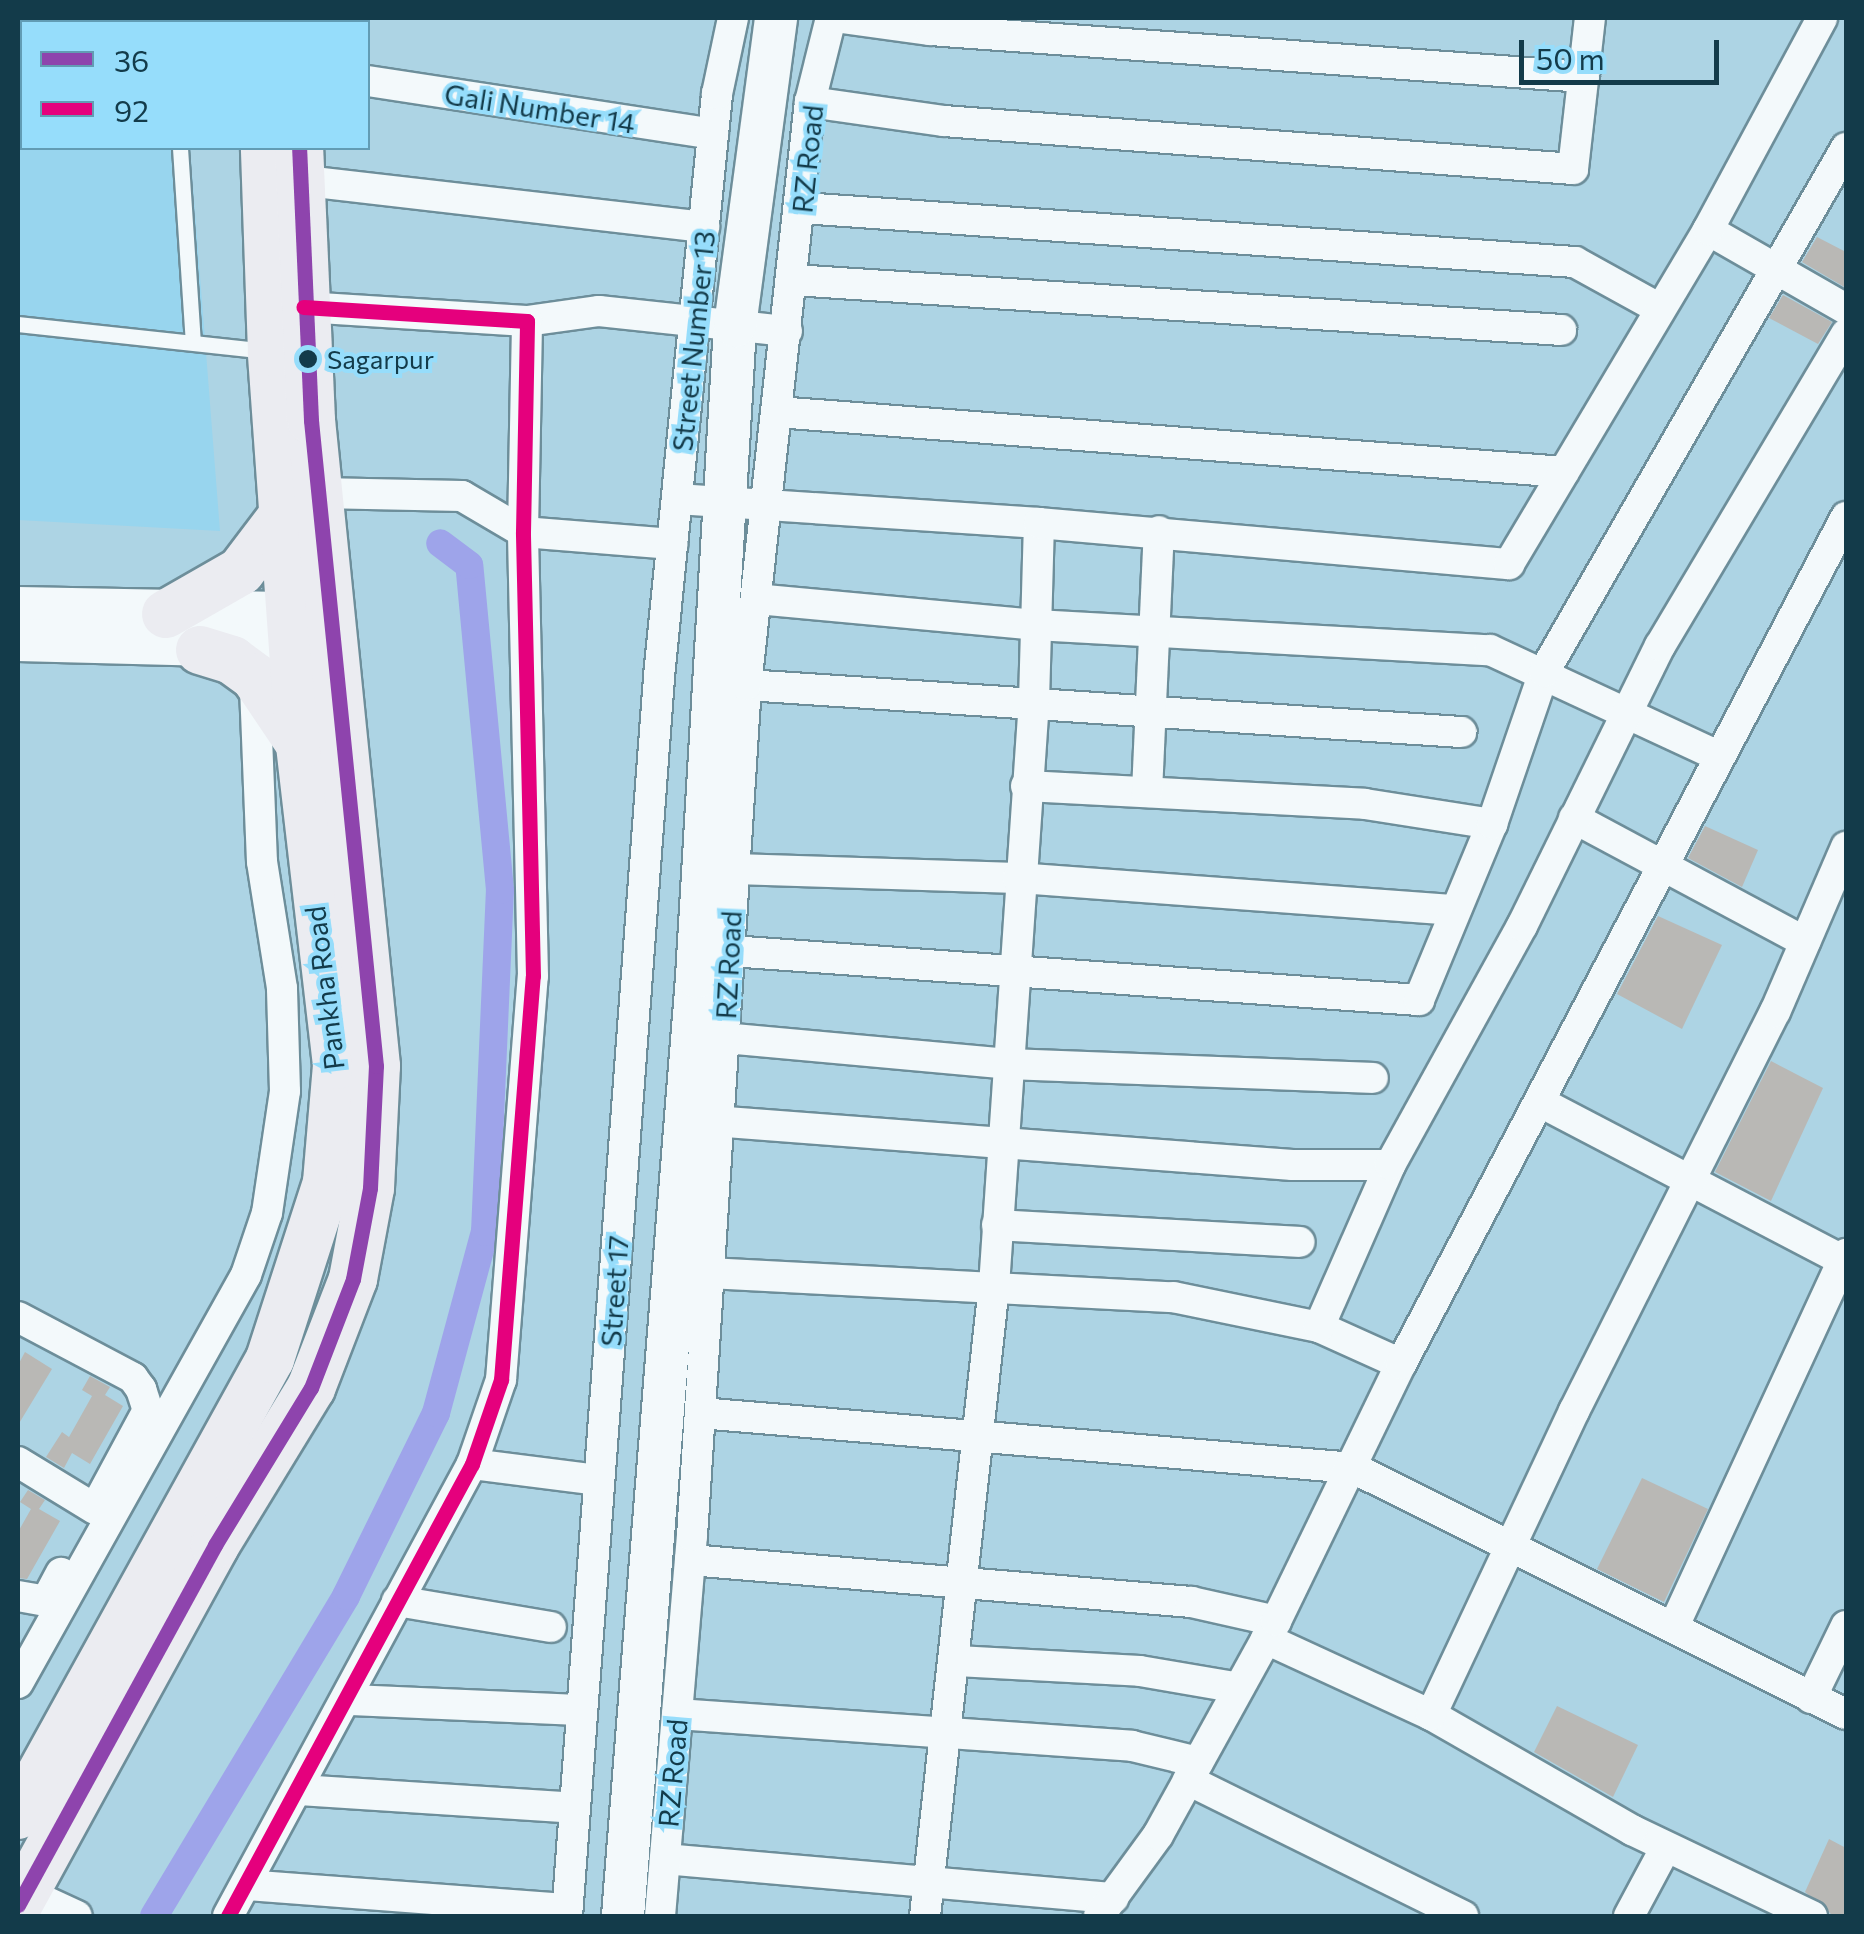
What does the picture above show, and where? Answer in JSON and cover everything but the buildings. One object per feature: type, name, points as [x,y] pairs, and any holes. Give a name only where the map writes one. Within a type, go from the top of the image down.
[{"type":"main road","name":"Pankha Road","points":[[21,1899],[215,1545],[311,1388],[353,1279],[370,1188],[376,1066],[314,632],[302,503],[303,307],[287,158]]},
{"type":"main road","name":"Pankha Road","points":[[287,158],[272,352],[302,503]]},
{"type":"main road","points":[[166,614],[241,572],[302,503]]},
{"type":"main road","name":"Pankha Road","points":[[18,1815],[270,1359],[327,1182],[337,1065],[300,746],[314,632]]},
{"type":"main road","points":[[200,650],[232,660],[255,677],[300,746]]},
{"type":"street","name":"Street Number 13","points":[[660,666],[677,500],[715,323],[704,227],[713,134],[733,18]]},
{"type":"street","points":[[622,1916],[702,1120],[746,506],[715,323],[776,18]]},
{"type":"street","name":"RZ Road","points":[[660,1916],[709,1274],[702,1120],[724,1038],[746,685],[756,599],[746,506],[777,412],[802,208],[810,102],[831,18]]},
{"type":"street","points":[[842,18],[930,30],[1584,78]]},
{"type":"street","points":[[810,102],[944,121],[1573,169],[1590,18]]},
{"type":"street","points":[[677,500],[1159,531],[1509,564],[1708,230],[1822,18]]},
{"type":"street","name":"Gali Number 14","points":[[370,81],[713,134]]},
{"type":"street","points":[[730,951],[1419,1000],[1492,824],[1544,672],[1846,148]]},
{"type":"street","points":[[287,158],[704,227]]},
{"type":"street","points":[[802,208],[1574,262],[1660,309]]},
{"type":"street","points":[[1708,230],[1775,272],[1846,309]]},
{"type":"street","points":[[794,280],[1561,330]]},
{"type":"street","points":[[303,307],[527,321],[599,311],[787,332]]},
{"type":"street","points":[[228,1916],[350,1700],[396,1601],[472,1464],[501,1380],[509,1326],[533,976],[523,532],[527,321]]},
{"type":"street","points":[[1319,1328],[1390,1165],[1574,818],[1660,646],[1846,334]]},
{"type":"street","points":[[777,412],[1564,472]]},
{"type":"street","points":[[302,503],[462,496],[523,532],[673,544]]},
{"type":"street","points":[[665,1859],[930,1882],[1106,1907],[1193,1770],[1271,1630],[1354,1468],[1401,1364],[1846,517]]},
{"type":"street","points":[[925,1916],[950,1731],[994,1286],[1001,1145],[1010,1064],[1011,970],[1034,701],[1039,523]]},
{"type":"street","points":[[1147,792],[1147,709],[1159,531]]},
{"type":"street","points":[[756,599],[1038,625],[1490,650],[1718,756]]},
{"type":"street","points":[[18,608],[166,614],[314,632]]},
{"type":"street","points":[[18,640],[200,650],[314,632]]},
{"type":"street","name":"Street 17","points":[[567,1913],[660,666]]},
{"type":"street","points":[[18,1683],[203,1358],[246,1275],[266,1213],[286,1091],[282,988],[262,862],[255,677]]},
{"type":"street","points":[[746,685],[1461,732]]},
{"type":"street","points":[[1026,786],[1365,804],[1492,824]]},
{"type":"street","points":[[1574,818],[1806,942]]},
{"type":"street","points":[[1431,1715],[1806,942],[1846,847]]},
{"type":"street","points":[[734,869],[1018,878],[1454,910]]},
{"type":"street","points":[[724,1038],[1010,1064],[1372,1078]]},
{"type":"street","points":[[1540,1102],[1845,1259],[1674,1626]]},
{"type":"street","points":[[702,1120],[1292,1165],[1390,1165]]},
{"type":"street","points":[[997,1225],[1300,1242]]},
{"type":"street","points":[[709,1274],[1173,1298],[1319,1328],[1401,1364]]},
{"type":"street","points":[[18,1596],[46,1601],[148,1410],[134,1378],[20,1326]]},
{"type":"street","points":[[700,1413],[1354,1468],[1846,1714]]},
{"type":"street","points":[[472,1464],[598,1480]]},
{"type":"street","points":[[21,1472],[95,1509]]},
{"type":"street","points":[[690,1560],[1191,1602],[1271,1630],[1666,1848],[1812,1916]]},
{"type":"street","points":[[396,1601],[550,1627]]},
{"type":"street","points":[[1811,1698],[1846,1626]]},
{"type":"street","points":[[957,1662],[1140,1671],[1239,1688]]},
{"type":"street","points":[[350,1700],[582,1710]]},
{"type":"street","points":[[677,1714],[1132,1746],[1193,1770],[1463,1916]]},
{"type":"street","points":[[299,1790],[574,1808]]},
{"type":"street","points":[[1638,1913],[1666,1848]]},
{"type":"street","points":[[246,1884],[567,1913]]},
{"type":"street","points":[[21,1899],[77,1916]]},
{"type":"lane","points":[[180,150],[193,342]]},
{"type":"lane","points":[[18,324],[272,352]]},
{"type":"shaded area","points":[[18,18],[204,18],[20,20],[20,150],[190,150],[220,531],[18,520]]},
{"type":"waterway","points":[[154,1916],[346,1596],[436,1413],[485,1232],[500,890],[469,565],[440,543]]},
{"type":"transit line","name":"36","points":[[18,1905],[215,1545],[311,1388],[353,1279],[370,1188],[376,1066],[311,420],[299,150]]},
{"type":"transit line","name":"92","points":[[228,1916],[472,1464],[501,1380],[533,976],[523,532],[527,321],[303,307]]},
{"type":"place","name":"Sagarpur","points":[[308,359]]}]
